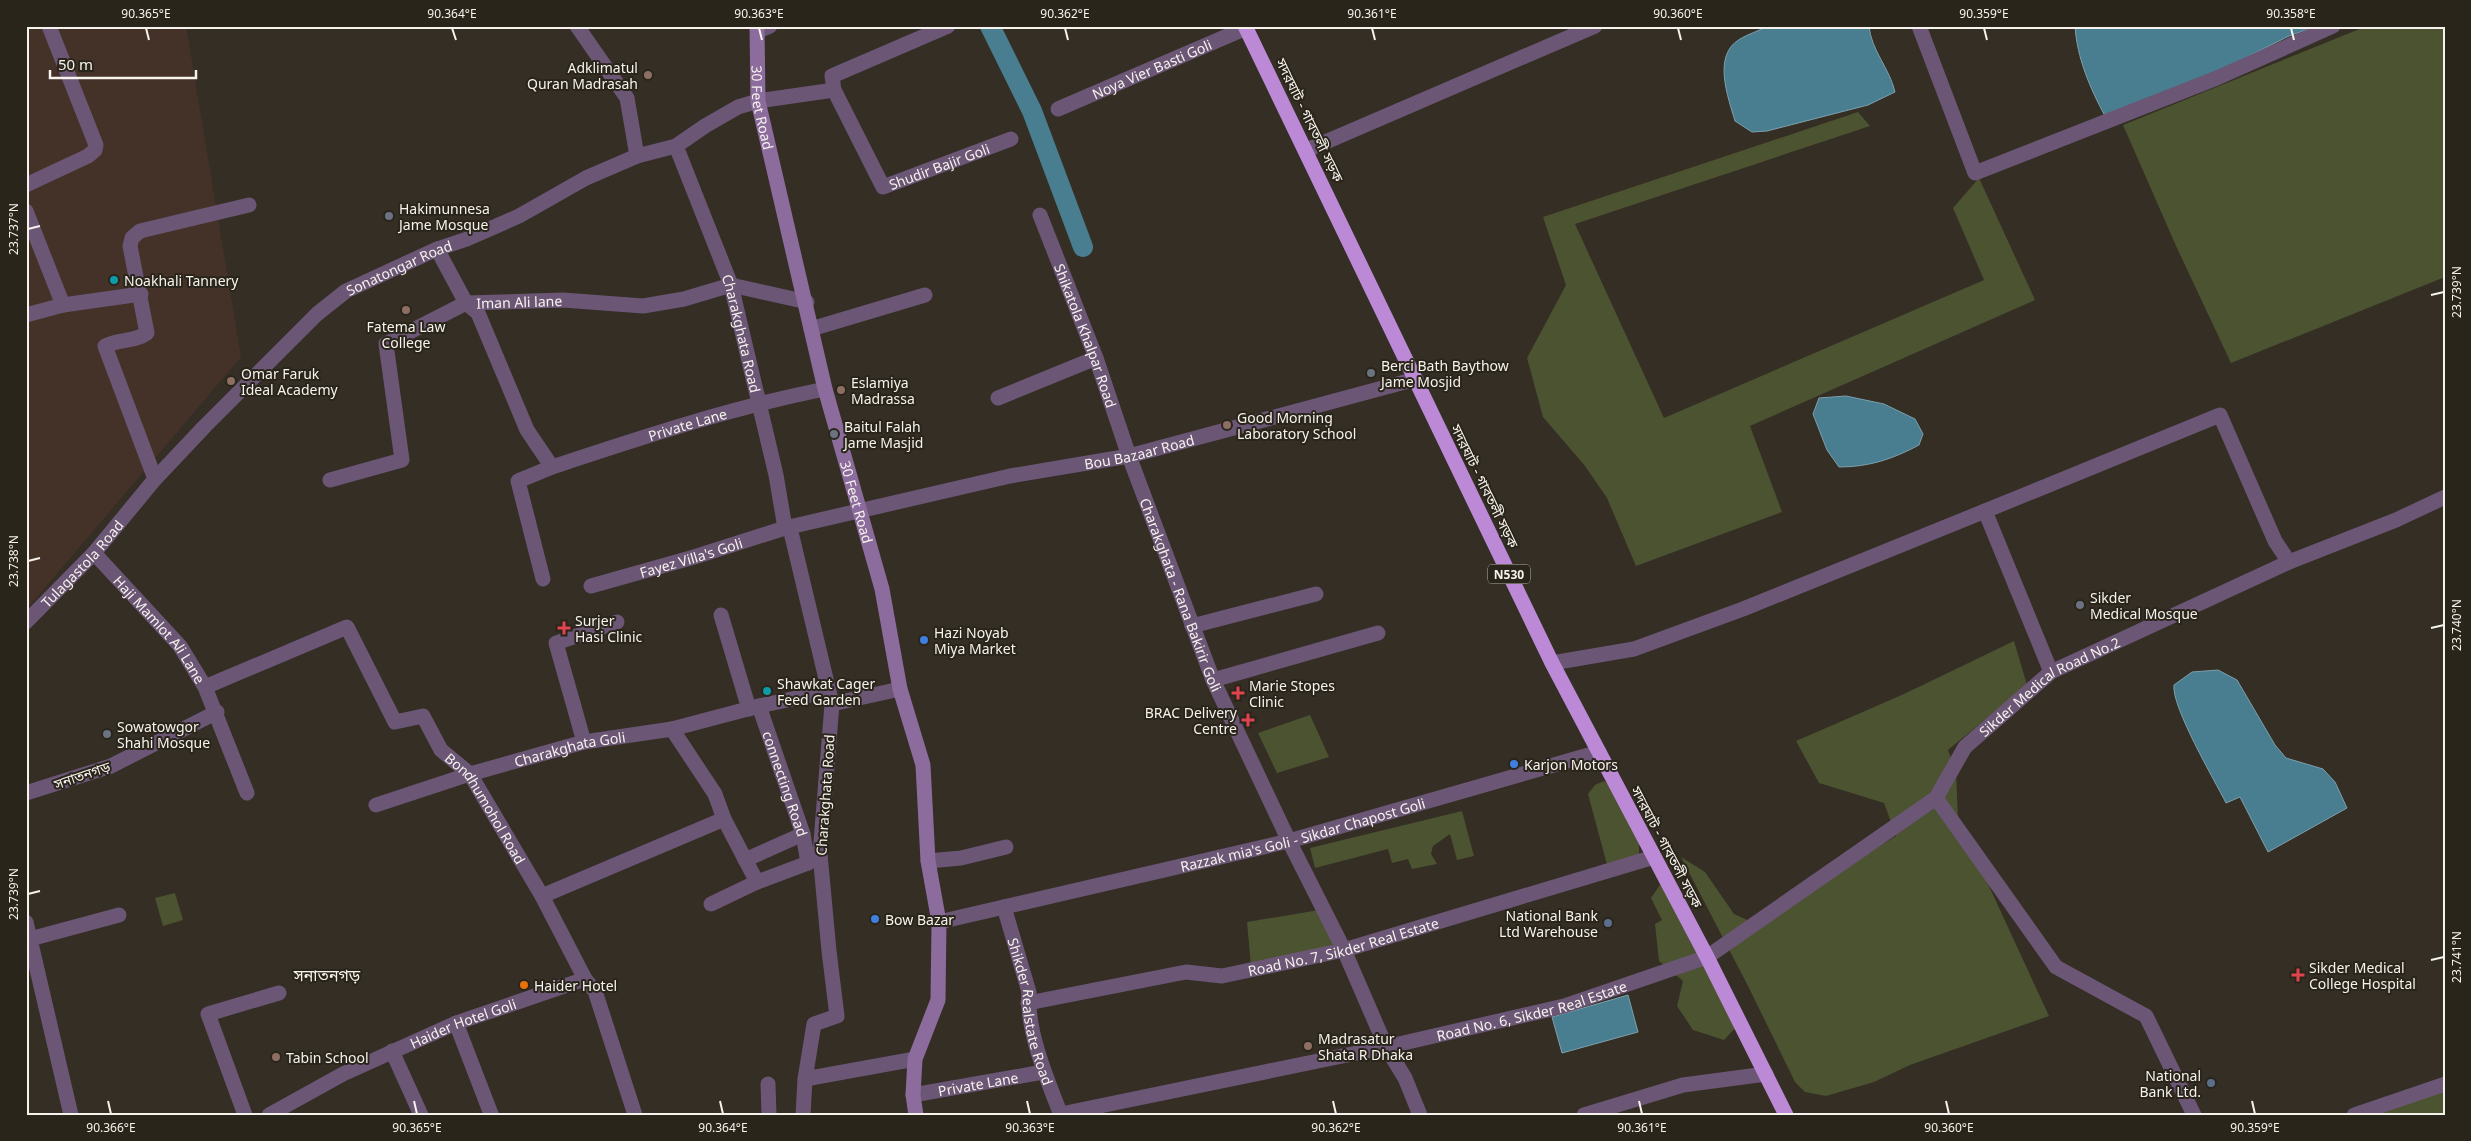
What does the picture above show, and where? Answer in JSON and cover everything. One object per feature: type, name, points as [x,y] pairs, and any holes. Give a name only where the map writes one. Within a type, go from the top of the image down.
[{"type":"highway","name":"সদরঘাট - গাবতলী সড়ক","points":[[1246,27],[1307,150],[1552,664],[1707,957],[1786,1115]]},
{"type":"street","points":[[26,185],[88,156],[95,150],[96,145],[49,26]]},
{"type":"street","points":[[576,26],[626,98],[637,156]]},
{"type":"street","points":[[834,90],[832,76],[948,26]]},
{"type":"street","points":[[1307,150],[1595,26]]},
{"type":"street","points":[[1920,26],[1975,173],[2217,78],[2333,26]]},
{"type":"street","name":"Noya Vier Basti Goli","points":[[1058,109],[1246,27]]},
{"type":"street","name":"30 Feet Road","points":[[762,28],[758,101],[825,389],[882,588],[900,689],[923,765],[928,861],[939,922],[938,1000],[915,1059],[913,1095],[916,1115]]},
{"type":"street","name":"Sonatongar Road","points":[[137,502],[155,479],[317,314],[346,291],[437,249],[467,239],[519,216],[586,178],[637,156],[676,146],[738,107],[758,101],[834,90]]},
{"type":"street","name":"Shudir Bajir Goli","points":[[834,90],[883,187],[1011,138]]},
{"type":"street","name":"Charakghata Road","points":[[676,146],[731,285],[760,402],[787,528],[830,697],[820,854],[829,951],[838,1016],[814,1024],[805,1079]]},
{"type":"street","points":[[155,479],[105,346],[112,342],[142,336],[147,333],[141,294],[130,246],[132,238],[140,231],[250,205]]},
{"type":"street","points":[[26,211],[63,305]]},
{"type":"street","name":"Shikatola Khalpar Road","points":[[1040,215],[1096,358],[1129,456]]},
{"type":"street","points":[[437,249],[466,303],[478,313],[527,430],[552,467]]},
{"type":"street","points":[[731,285],[806,302]]},
{"type":"street","name":"Iman Ali lane","points":[[330,480],[402,460],[386,344],[466,303],[563,300],[644,306],[684,299],[731,285]]},
{"type":"street","points":[[26,315],[63,305],[141,294]]},
{"type":"street","points":[[811,330],[925,295]]},
{"type":"street","points":[[998,398],[1096,358]]},
{"type":"street","name":"Bou Bazaar Road","points":[[859,511],[1010,476],[1129,456],[1416,379]]},
{"type":"street","name":"Private Lane","points":[[543,578],[518,481],[552,467],[703,418],[760,402],[825,389]]},
{"type":"street","points":[[1552,664],[1634,649],[1743,609],[2220,415],[2275,542],[2289,562]]},
{"type":"street","name":"Charakghata - Rana Bakirir Goli","points":[[1129,456],[1213,680],[1288,841],[1344,950],[1386,1047],[1405,1078],[1420,1115]]},
{"type":"street","name":"Sikder Medical Road No.2","points":[[1707,957],[1936,798],[1964,747],[2051,672],[2289,562],[2396,520],[2445,497]]},
{"type":"street","name":"Tulagastola Road","points":[[26,622],[94,552],[137,502]]},
{"type":"street","points":[[787,528],[859,511]]},
{"type":"street","points":[[1985,511],[2051,672]]},
{"type":"street","name":"Fayez Villa's Goli","points":[[591,586],[787,528]]},
{"type":"street","name":"Haji Mamlot Ali Lane","points":[[94,552],[180,646],[206,687],[248,793]]},
{"type":"street","points":[[1192,626],[1316,594]]},
{"type":"street","name":"connecting Road","points":[[721,615],[803,834],[808,863]]},
{"type":"street","points":[[584,742],[556,642],[617,622]]},
{"type":"street","name":"Bondhumohol Road","points":[[206,687],[347,626],[395,722],[423,716],[441,750],[470,774],[542,896],[585,979],[595,991],[635,1115]]},
{"type":"street","points":[[1213,680],[1378,633]]},
{"type":"street","points":[[830,697],[900,689]]},
{"type":"street","name":"Charakghata Goli","points":[[470,774],[584,742],[672,729],[754,707],[830,697]]},
{"type":"street","name":"সনাতনগড়","points":[[26,793],[111,766],[217,712]]},
{"type":"street","points":[[672,729],[715,794],[731,834],[757,882]]},
{"type":"street","name":"Razzak mia's Goli - Sikdar Chapost Goli","points":[[939,922],[1288,841],[1599,752]]},
{"type":"street","points":[[376,805],[470,774]]},
{"type":"street","points":[[1936,798],[2056,967],[2146,1016],[2194,1115]]},
{"type":"street","points":[[542,896],[724,819]]},
{"type":"street","points":[[745,860],[803,834]]},
{"type":"street","points":[[928,861],[961,858],[1006,847]]},
{"type":"street","points":[[711,904],[757,882],[808,863],[820,854]]},
{"type":"street","name":"Road No. 7, Sikder Real Estate","points":[[1028,1004],[1186,972],[1222,976],[1344,950],[1654,857]]},
{"type":"street","name":"Shikder Realstate Road","points":[[1004,906],[1029,992],[1028,1004],[1043,1072],[1061,1114]]},
{"type":"street","points":[[30,939],[119,915]]},
{"type":"street","points":[[26,922],[71,1115]]},
{"type":"street","name":"Road No. 6, Sikder Real Estate","points":[[1061,1114],[1386,1047],[1564,1006],[1707,957]]},
{"type":"street","name":"Haider Hotel Goli","points":[[269,1115],[343,1074],[456,1023],[585,979]]},
{"type":"street","points":[[245,1115],[208,1014],[279,993]]},
{"type":"street","points":[[456,1023],[491,1114]]},
{"type":"street","points":[[392,1052],[421,1115]]},
{"type":"street","points":[[803,1115],[805,1079],[915,1059]]},
{"type":"street","name":"Private Lane","points":[[913,1095],[1043,1072]]},
{"type":"street","points":[[1584,1115],[1683,1085],[1766,1074]]},
{"type":"street","points":[[768,1084],[769,1115]]},
{"type":"street","points":[[2354,1115],[2445,1084]]},
{"type":"shaded area","points":[[26,26],[186,26],[241,357],[26,610]]},
{"type":"green space","points":[[2367,26],[2445,26],[2445,277],[2231,363],[2176,246],[2123,125]]},
{"type":"green space","points":[[1858,112],[1870,126],[1575,224],[1664,418],[1984,280],[1953,208],[1979,178],[2035,300],[1750,426],[1782,512],[1636,566],[1607,498],[1585,466],[1543,417],[1527,358],[1566,285],[1543,217]]},
{"type":"green space","points":[[2014,641],[2027,685],[1948,750],[1956,771],[1958,819],[2049,1016],[1910,1065],[1874,1082],[1826,1096],[1805,1092],[1795,1082],[1681,857],[1705,872],[1734,914],[1754,923],[1896,836],[1884,803],[1819,783],[1796,741],[1904,694]]},
{"type":"green space","points":[[1310,715],[1329,757],[1277,773],[1258,733]]},
{"type":"green space","points":[[1604,781],[1617,792],[1639,843],[1639,857],[1609,872],[1588,794],[1595,785]]},
{"type":"green space","points":[[1462,811],[1474,856],[1457,860],[1450,834],[1433,846],[1431,854],[1437,864],[1412,869],[1408,859],[1392,863],[1388,849],[1315,868],[1310,848]]},
{"type":"green space","points":[[1664,879],[1738,1025],[1724,1040],[1693,1030],[1677,1006],[1683,981],[1659,961],[1655,924],[1662,920],[1651,898]]},
{"type":"green space","points":[[175,893],[183,920],[163,926],[155,898]]},
{"type":"green space","points":[[1319,910],[1335,948],[1251,966],[1247,922]]},
{"type":"green space","points":[[2445,1087],[2445,1115],[2362,1115]]},
{"type":"water","points":[[1768,26],[1869,26],[1873,43],[1895,92],[1868,105],[1767,131],[1752,132],[1735,121],[1726,89],[1724,66],[1726,55],[1731,46],[1743,37]]},
{"type":"water","points":[[2075,26],[2317,26],[2289,36],[2217,72],[2105,116],[2085,72],[2078,50]]},
{"type":"water","points":[[1846,396],[1884,404],[1915,419],[1923,434],[1919,445],[1880,461],[1860,466],[1839,467],[1827,450],[1813,414],[1819,398]]},
{"type":"water","points":[[2218,670],[2237,680],[2275,745],[2286,758],[2323,769],[2335,782],[2347,808],[2268,852],[2240,797],[2226,803],[2186,726],[2175,695],[2174,685],[2192,672]]},
{"type":"water","points":[[1628,995],[1638,1032],[1562,1053],[1552,1017]]},
{"type":"waterway","points":[[990,26],[1032,111],[1083,247]]},
{"type":"place","name":"Adklimatul Quran Madrasah","points":[[648,75]]},
{"type":"place","name":"Hakimunnesa Jame Mosque","points":[[389,216]]},
{"type":"place","name":"Noakhali Tannery","points":[[114,280]]},
{"type":"place","name":"Fatema Law College","points":[[406,310]]},
{"type":"place","name":"Berci Bath Baythow Jame Mosjid","points":[[1371,373]]},
{"type":"place","name":"Omar Faruk Ideal Academy","points":[[231,381]]},
{"type":"place","name":"Eslamiya Madrassa","points":[[841,390]]},
{"type":"place","name":"Good Morning Laboratory School","points":[[1227,425]]},
{"type":"place","name":"Baitul Falah Jame Masjid","points":[[834,434]]},
{"type":"place","name":"Sikder Medical Mosque","points":[[2080,605]]},
{"type":"place","name":"Surjer Hasi Clinic","points":[[564,628]]},
{"type":"place","name":"Hazi Noyab Miya Market","points":[[924,640]]},
{"type":"place","name":"Shawkat Cager Feed Garden","points":[[767,691]]},
{"type":"place","name":"Marie Stopes Clinic","points":[[1238,693]]},
{"type":"place","name":"BRAC Delivery Centre","points":[[1248,720]]},
{"type":"place","name":"Sowatowgor Shahi Mosque","points":[[107,734]]},
{"type":"place","name":"Karjon Motors","points":[[1514,764]]},
{"type":"place","name":"Bow Bazar","points":[[875,919]]},
{"type":"place","name":"National Bank Ltd Warehouse","points":[[1608,923]]},
{"type":"place","name":"Sikder Medical College Hospital","points":[[2298,975]]},
{"type":"place","name":"Haider Hotel","points":[[524,985]]},
{"type":"place","name":"Madrasatur Shata R Dhaka","points":[[1308,1046]]},
{"type":"place","name":"Tabin School","points":[[276,1057]]},
{"type":"place","name":"National Bank Ltd.","points":[[2211,1083]]},
{"type":"district","name":"সনাতনগড়","points":[[327,975]]}]
